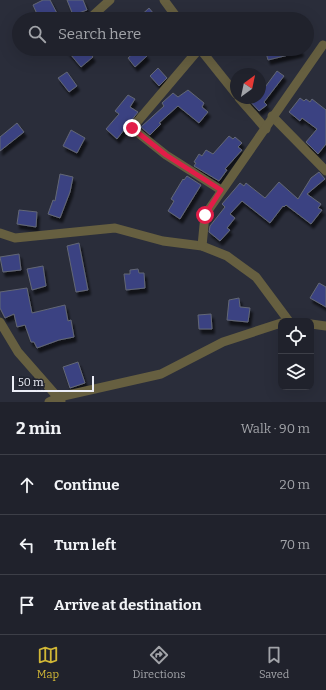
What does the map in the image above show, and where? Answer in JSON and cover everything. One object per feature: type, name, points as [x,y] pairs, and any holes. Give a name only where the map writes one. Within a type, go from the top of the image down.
[{"type":"street","points":[[99,4],[110,0]]},
{"type":"street","points":[[164,0],[173,12]]},
{"type":"street","points":[[202,246],[205,215],[221,190],[266,129],[272,116],[323,46]]},
{"type":"street","points":[[194,56],[132,128],[166,155],[221,190]]},
{"type":"street","points":[[206,56],[230,86]]},
{"type":"street","points":[[244,104],[266,129]]},
{"type":"street","points":[[272,116],[326,171]]},
{"type":"street","points":[[0,233],[15,238],[115,228],[163,241],[202,246],[227,256],[256,277],[286,318]]},
{"type":"street","points":[[0,322],[18,352],[60,399]]},
{"type":"street","points":[[49,402],[161,374],[223,342],[278,324]]},
{"type":"street","points":[[314,324],[326,326]]},
{"type":"building","points":[[43,0],[50,0],[56,12],[36,12],[33,5]]},
{"type":"building","points":[[67,0],[83,0],[87,10],[81,12],[72,12]]},
{"type":"building","points":[[149,8],[152,12],[145,12]]},
{"type":"building","points":[[72,56],[92,56],[93,57],[81,67]]},
{"type":"building","points":[[130,56],[147,56],[135,67],[128,58]]},
{"type":"building","points":[[267,56],[284,56],[268,60]]},
{"type":"building","points":[[158,68],[167,78],[159,86],[150,76]]},
{"type":"building","points":[[277,71],[284,76],[266,99],[266,86]]},
{"type":"building","points":[[67,72],[77,86],[69,92],[58,78]]},
{"type":"building","points":[[188,90],[204,103],[202,107],[208,112],[199,123],[178,106],[159,123],[161,124],[150,135],[141,127],[164,106],[162,103],[173,93],[178,97]]},
{"type":"building","points":[[128,95],[135,99],[130,107],[138,112],[117,139],[106,129],[119,114],[115,111]]},
{"type":"building","points":[[300,98],[304,101],[306,99],[310,102],[312,99],[326,110],[326,144],[318,154],[306,142],[317,129],[302,118],[300,121],[289,112]]},
{"type":"building","points":[[253,104],[267,105],[259,111]]},
{"type":"building","points":[[17,123],[24,132],[0,151],[0,137]]},
{"type":"building","points":[[71,130],[85,138],[77,153],[63,146]]},
{"type":"building","points":[[229,136],[233,139],[235,137],[242,143],[238,147],[242,150],[225,169],[227,170],[219,181],[194,166],[196,163],[194,162],[199,154],[202,156],[206,150],[213,154]]},
{"type":"building","points":[[319,172],[325,179],[307,194],[321,204],[318,208],[322,210],[311,224],[286,205],[284,207],[283,206],[270,223],[242,201],[230,214],[235,218],[227,228],[230,230],[220,241],[209,232],[210,226],[225,207],[222,204],[240,183],[244,186],[246,183],[265,198],[279,182],[298,199],[311,178]]},
{"type":"building","points":[[60,174],[73,177],[70,192],[60,218],[48,214],[53,200],[55,201]]},
{"type":"building","points":[[187,176],[201,185],[180,219],[168,211],[174,201],[171,199],[183,179],[184,180]]},
{"type":"building","points":[[19,210],[37,212],[36,227],[17,224]]},
{"type":"building","points":[[79,243],[88,290],[76,292],[67,246]]},
{"type":"building","points":[[19,254],[21,270],[3,272],[0,257]]},
{"type":"building","points":[[43,266],[46,286],[32,290],[27,269]]},
{"type":"building","points":[[138,269],[139,273],[144,273],[145,288],[126,290],[124,274],[130,274],[130,270]]},
{"type":"building","points":[[319,283],[326,287],[326,307],[310,298]]},
{"type":"building","points":[[27,288],[32,313],[65,305],[68,321],[71,320],[74,337],[59,340],[37,348],[34,342],[31,342],[25,325],[17,327],[14,314],[5,318],[0,308],[0,292]]},
{"type":"building","points":[[239,298],[240,307],[250,308],[248,322],[227,320],[229,300]]},
{"type":"building","points":[[211,314],[212,329],[199,329],[198,315]]},
{"type":"building","points":[[78,362],[85,383],[70,388],[63,367]]},
{"type":"route","points":[[132,128],[143,139],[221,190],[205,215]]}]
